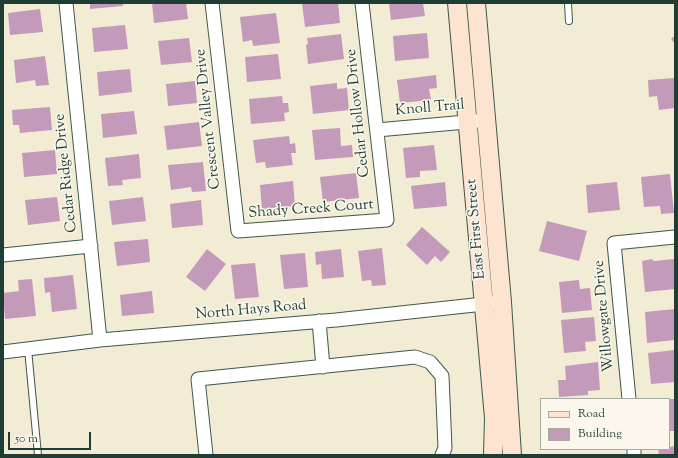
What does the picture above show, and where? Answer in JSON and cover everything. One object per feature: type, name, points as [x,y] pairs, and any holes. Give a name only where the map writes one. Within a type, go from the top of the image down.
[{"type":"main road","name":"East First Street","points":[[457,3],[494,418],[493,455]]},
{"type":"main road","name":"East First Street","points":[[476,3],[502,302],[512,455]]},
{"type":"street","name":"Cedar Ridge Drive","points":[[66,3],[100,340]]},
{"type":"street","name":"Crescent Valley Drive","points":[[212,3],[238,231]]},
{"type":"street","name":"Cedar Hollow Drive","points":[[362,3],[387,220]]},
{"type":"street","name":"Knoll Trail","points":[[377,130],[486,120]]},
{"type":"street","name":"Shady Creek Court","points":[[238,231],[387,220]]},
{"type":"street","name":"Willowgate Drive","points":[[629,398],[614,243],[675,237]]},
{"type":"street","points":[[3,255],[91,246]]},
{"type":"street","name":"North Hays Road","points":[[3,352],[100,340],[319,321],[502,302]]},
{"type":"street","points":[[319,321],[323,367]]},
{"type":"street","points":[[206,455],[198,379],[415,357],[430,362],[442,376],[445,448],[442,455]]},
{"type":"lane","points":[[568,3],[569,21]]},
{"type":"lane","points":[[28,349],[38,455]]},
{"type":"building","points":[[90,3],[123,3],[123,6],[90,9]]},
{"type":"building","points":[[152,3],[186,3],[188,19],[154,23]]},
{"type":"building","points":[[302,3],[338,3],[340,23],[305,27]]},
{"type":"building","points":[[389,3],[423,3],[425,16],[391,20]]},
{"type":"building","points":[[40,9],[43,32],[10,35],[8,13]]},
{"type":"building","points":[[276,13],[280,43],[253,46],[252,40],[243,42],[240,17]]},
{"type":"building","points":[[125,25],[128,49],[94,52],[92,28]]},
{"type":"building","points":[[427,33],[429,58],[395,61],[393,36]]},
{"type":"building","points":[[341,34],[344,59],[308,64],[306,45],[308,44],[307,38]]},
{"type":"building","points":[[675,35],[675,44],[671,39]]},
{"type":"building","points":[[189,38],[192,62],[161,65],[158,41]]},
{"type":"building","points":[[278,54],[281,79],[247,82],[245,57]]},
{"type":"building","points":[[45,56],[49,85],[36,86],[35,80],[16,83],[14,60]]},
{"type":"building","points":[[130,69],[132,92],[99,96],[97,72]]},
{"type":"building","points":[[436,75],[437,88],[429,89],[431,100],[400,103],[397,80]]},
{"type":"building","points":[[675,78],[675,108],[659,110],[657,96],[649,97],[648,80]]},
{"type":"building","points":[[195,81],[197,103],[168,106],[166,84]]},
{"type":"building","points":[[337,83],[337,89],[347,88],[349,110],[313,114],[310,86]]},
{"type":"building","points":[[282,96],[283,103],[288,103],[289,112],[284,113],[285,121],[251,124],[249,99]]},
{"type":"building","points":[[50,107],[52,130],[20,133],[19,125],[13,125],[12,110]]},
{"type":"building","points":[[134,111],[137,134],[103,138],[101,114]]},
{"type":"building","points":[[199,122],[202,146],[167,150],[164,126]]},
{"type":"building","points":[[340,128],[341,146],[352,145],[353,157],[315,160],[312,130]]},
{"type":"building","points":[[289,136],[290,144],[295,143],[296,153],[291,153],[293,165],[266,168],[265,162],[256,163],[253,140]]},
{"type":"building","points":[[434,145],[437,170],[420,171],[420,177],[406,178],[403,148]]},
{"type":"building","points":[[55,150],[57,174],[24,177],[22,153]]},
{"type":"building","points":[[139,154],[141,178],[122,180],[123,185],[108,186],[105,158]]},
{"type":"building","points":[[203,162],[206,191],[192,192],[191,187],[171,190],[168,165]]},
{"type":"building","points":[[356,173],[359,198],[323,202],[320,177]]},
{"type":"building","points":[[670,174],[674,213],[661,214],[660,206],[644,207],[641,177]]},
{"type":"building","points":[[293,181],[295,206],[262,209],[260,185]]},
{"type":"building","points":[[445,182],[447,206],[414,209],[411,186]]},
{"type":"building","points":[[617,182],[620,210],[588,213],[586,185]]},
{"type":"building","points":[[57,197],[60,221],[28,225],[25,200]]},
{"type":"building","points":[[143,197],[146,221],[112,225],[109,201]]},
{"type":"building","points":[[201,200],[203,225],[172,228],[170,204]]},
{"type":"building","points":[[547,221],[587,231],[579,261],[539,251]]},
{"type":"building","points":[[422,227],[450,252],[441,262],[435,256],[427,265],[406,245]]},
{"type":"building","points":[[148,239],[150,262],[117,266],[114,242]]},
{"type":"building","points":[[382,248],[386,285],[372,286],[371,280],[362,281],[358,251]]},
{"type":"building","points":[[207,249],[226,264],[205,291],[186,277]]},
{"type":"building","points":[[341,249],[344,277],[322,279],[321,264],[316,265],[315,252]]},
{"type":"building","points":[[305,253],[308,287],[284,289],[280,255]]},
{"type":"building","points":[[652,259],[653,261],[675,259],[675,289],[645,292],[642,261]]},
{"type":"building","points":[[255,263],[259,297],[235,299],[231,265]]},
{"type":"building","points":[[73,275],[77,309],[52,312],[50,292],[45,293],[44,278]]},
{"type":"building","points":[[32,279],[36,316],[5,319],[3,293],[19,291],[18,280]]},
{"type":"building","points":[[579,280],[580,289],[590,288],[592,310],[562,313],[559,282]]},
{"type":"building","points":[[152,291],[154,313],[122,316],[120,295]]},
{"type":"building","points":[[675,309],[675,340],[647,343],[645,312]]},
{"type":"building","points":[[594,317],[596,341],[585,342],[586,351],[564,353],[561,320]]},
{"type":"building","points":[[675,350],[675,382],[651,384],[648,353]]},
{"type":"building","points":[[598,362],[600,390],[588,391],[588,395],[559,397],[558,380],[566,380],[565,366]]},
{"type":"building","points":[[670,399],[675,399],[675,431],[670,431]]},
{"type":"building","points":[[675,446],[675,455],[659,455],[658,450],[670,450],[670,447]]}]
